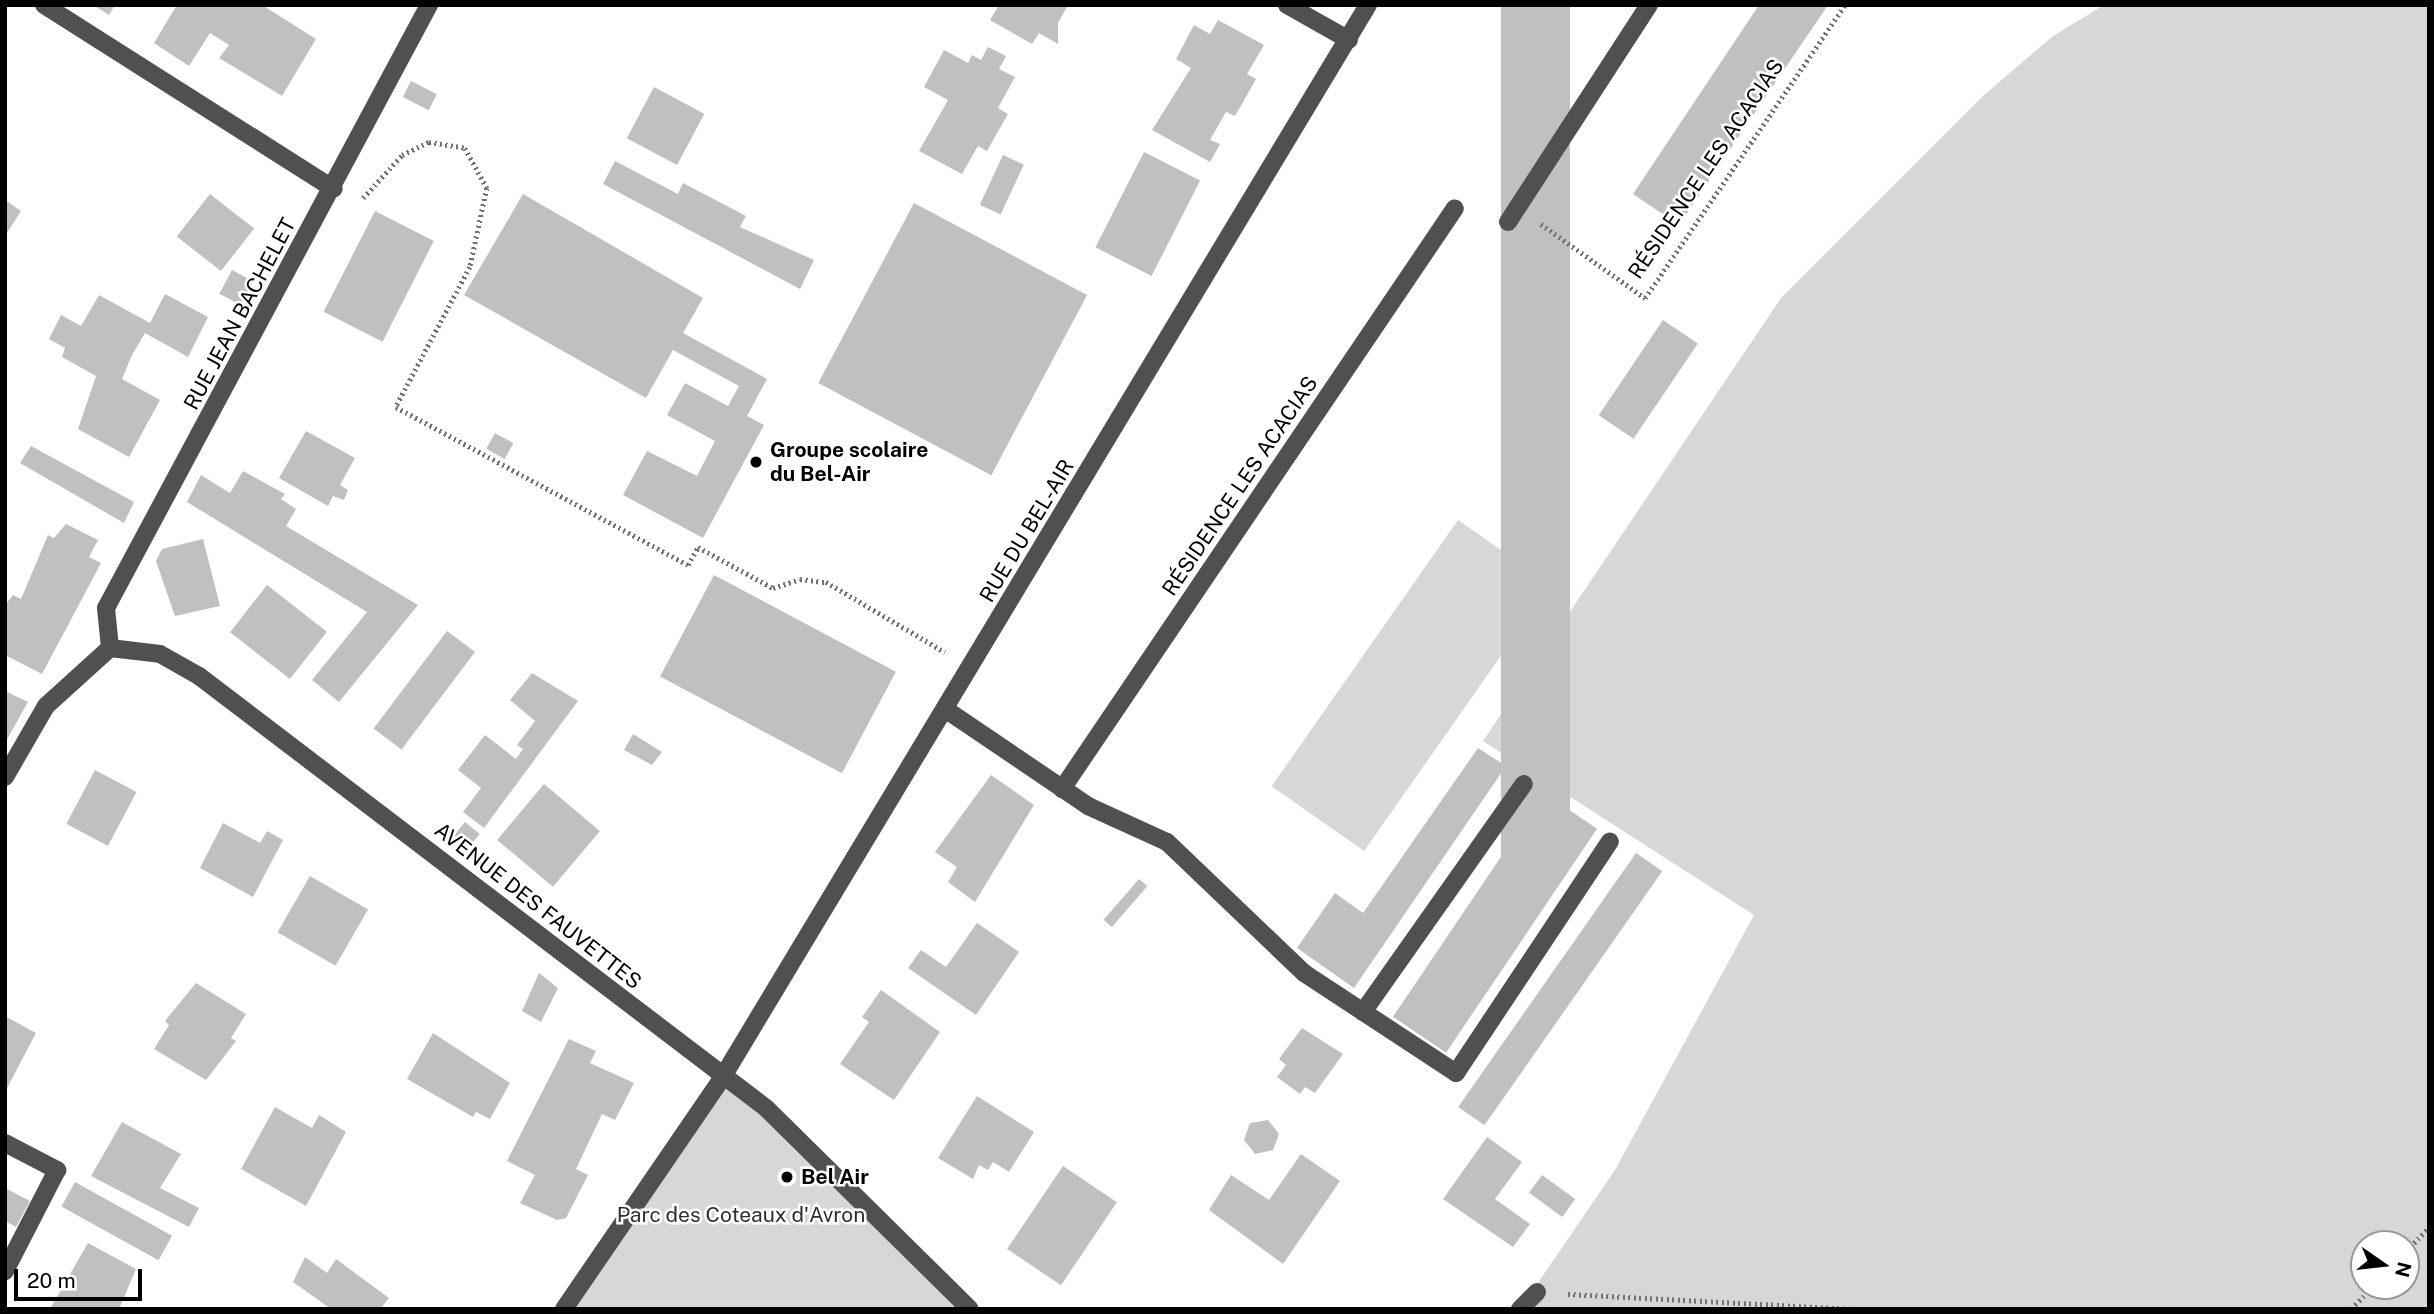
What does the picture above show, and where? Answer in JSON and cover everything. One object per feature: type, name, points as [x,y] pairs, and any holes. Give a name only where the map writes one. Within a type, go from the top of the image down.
[{"type":"street","points":[[44,5],[334,189]]},
{"type":"street","name":"RUE JEAN BACHELET","points":[[110,648],[106,608],[334,189],[429,5]]},
{"type":"street","points":[[1287,5],[1349,40]]},
{"type":"street","name":"RUE DU BEL-AIR","points":[[564,1309],[722,1078],[972,668],[1368,5]]},
{"type":"street","points":[[1508,222],[1649,5]]},
{"type":"street","name":"RÉSIDENCE LES ACACIAS","points":[[1062,789],[1455,208]]},
{"type":"street","points":[[5,777],[46,706],[110,648]]},
{"type":"street","name":"AVENUE DES FAUVETTES","points":[[110,648],[160,654],[199,676],[722,1078],[766,1108],[970,1309]]},
{"type":"street","points":[[945,709],[1062,789],[1167,842],[1304,973],[1455,1073],[1610,841]]},
{"type":"street","points":[[1363,1012],[1524,784]]},
{"type":"street","points":[[5,1143],[57,1170],[5,1271]]},
{"type":"street","points":[[1520,1309],[1537,1292]]},
{"type":"path","name":"RÉSIDENCE LES ACACIAS","points":[[1518,207],[1645,298],[1845,5]]},
{"type":"path","points":[[334,189],[364,198],[402,155],[429,142],[465,148],[485,177],[484,221],[470,267],[396,407],[688,565],[698,547],[773,588],[800,579],[826,582],[972,668]]},
{"type":"path","points":[[1537,1292],[1857,1309]]},
{"type":"green space","points":[[2104,5],[2429,5],[2429,1309],[1520,1309],[1615,1170],[1754,915],[1483,741],[1781,298],[1984,95],[2053,36]]},
{"type":"green space","points":[[1458,520],[1551,585],[1364,851],[1272,786]]},
{"type":"green space","name":"Parc des Coteaux d'Avron","points":[[722,1078],[970,1309],[564,1309]]},
{"type":"building","points":[[93,5],[115,5],[109,15]]},
{"type":"building","points":[[177,5],[262,5],[316,39],[282,96],[219,58],[229,45],[210,33],[189,66],[154,43]]},
{"type":"building","points":[[999,5],[1068,5],[1058,23],[1058,44],[1039,33],[1032,44],[990,20]]},
{"type":"building","points":[[1501,5],[1570,5],[1570,863],[1501,863]]},
{"type":"building","points":[[1759,5],[1828,5],[1679,225],[1633,194]]},
{"type":"building","points":[[1218,20],[1264,45],[1247,74],[1256,79],[1246,97],[1235,116],[1226,112],[1210,140],[1220,144],[1210,162],[1152,130],[1191,68],[1176,59],[1194,25],[1210,34]]},
{"type":"building","points":[[988,47],[1006,56],[999,69],[1015,77],[998,108],[1008,114],[987,151],[978,146],[962,174],[919,151],[948,100],[924,87],[944,50],[968,63],[972,55],[981,60]]},
{"type":"building","points":[[411,81],[437,94],[429,110],[403,97]]},
{"type":"building","points":[[654,87],[704,114],[677,165],[627,138]]},
{"type":"building","points":[[1144,152],[1200,181],[1152,276],[1095,247]]},
{"type":"building","points":[[1003,155],[1024,165],[1001,215],[980,205]]},
{"type":"building","points":[[615,161],[678,194],[683,183],[746,216],[740,227],[814,260],[800,289],[603,184]]},
{"type":"building","points":[[210,194],[254,228],[221,271],[177,237]]},
{"type":"building","points":[[523,194],[703,298],[683,333],[767,379],[747,416],[764,425],[703,538],[623,495],[647,451],[697,476],[715,441],[667,415],[685,383],[728,406],[739,386],[673,350],[646,398],[464,295]]},
{"type":"building","points":[[5,200],[21,211],[5,236]]},
{"type":"building","points":[[914,203],[1087,295],[991,475],[818,383]]},
{"type":"building","points":[[375,211],[434,241],[383,342],[324,312]]},
{"type":"building","points":[[232,270],[253,281],[241,305],[219,294]]},
{"type":"building","points":[[165,294],[208,317],[188,357],[145,333],[132,355],[122,379],[160,400],[129,457],[78,429],[96,376],[62,357],[65,348],[49,339],[61,315],[81,326],[99,295],[150,323]]},
{"type":"building","points":[[1663,320],[1698,343],[1634,439],[1599,415]]},
{"type":"building","points":[[306,431],[355,458],[340,485],[348,490],[344,500],[333,496],[328,506],[279,478]]},
{"type":"building","points":[[495,433],[513,443],[505,459],[486,449]]},
{"type":"building","points":[[31,446],[134,502],[124,523],[20,463]]},
{"type":"building","points":[[243,471],[285,494],[281,499],[296,509],[286,526],[418,605],[339,702],[312,680],[367,612],[187,502],[201,475],[230,493]]},
{"type":"building","points":[[66,524],[98,540],[89,557],[101,563],[42,674],[5,655],[5,605],[13,595],[21,599],[48,535],[54,538]]},
{"type":"building","points":[[203,539],[220,606],[175,616],[156,561],[162,549]]},
{"type":"building","points":[[714,575],[896,672],[842,773],[660,677]]},
{"type":"building","points":[[267,585],[327,632],[290,679],[230,632]]},
{"type":"building","points":[[447,631],[475,652],[402,749],[374,728]]},
{"type":"building","points":[[532,673],[578,701],[484,828],[463,812],[481,788],[458,770],[485,735],[516,759],[523,749],[517,745],[535,721],[510,700]]},
{"type":"building","points":[[5,691],[28,702],[5,743]]},
{"type":"building","points":[[633,734],[662,752],[652,765],[624,750]]},
{"type":"building","points":[[1478,748],[1506,766],[1354,988],[1297,948],[1335,893],[1363,913]]},
{"type":"building","points":[[95,770],[136,792],[108,846],[66,824]]},
{"type":"building","points":[[991,775],[1034,805],[975,902],[948,882],[957,867],[935,852]]},
{"type":"building","points":[[544,784],[600,831],[553,887],[497,840]]},
{"type":"building","points":[[1544,793],[1597,829],[1446,1053],[1393,1017]]},
{"type":"building","points":[[465,822],[480,834],[467,850],[452,838]]},
{"type":"building","points":[[223,823],[260,843],[267,831],[283,840],[253,897],[200,868]]},
{"type":"building","points":[[1636,853],[1662,871],[1484,1125],[1458,1107]]},
{"type":"building","points":[[310,876],[368,910],[336,966],[278,932]]},
{"type":"building","points":[[1139,879],[1147,886],[1112,927],[1104,920]]},
{"type":"building","points":[[977,923],[1019,952],[976,1015],[908,968],[921,950],[946,967]]},
{"type":"building","points":[[539,973],[558,988],[541,1022],[522,1011]]},
{"type":"building","points":[[196,983],[246,1014],[231,1038],[236,1041],[206,1080],[154,1049],[169,1025],[165,1021]]},
{"type":"building","points":[[881,990],[940,1032],[894,1100],[840,1064],[869,1022],[862,1017]]},
{"type":"building","points":[[5,1016],[36,1033],[5,1092]]},
{"type":"building","points":[[1302,1028],[1343,1054],[1315,1093],[1305,1087],[1300,1094],[1277,1077],[1286,1065],[1279,1059]]},
{"type":"building","points":[[433,1033],[510,1083],[490,1119],[476,1112],[473,1117],[407,1079]]},
{"type":"building","points":[[569,1039],[596,1051],[590,1063],[634,1083],[615,1120],[602,1114],[576,1169],[588,1175],[566,1218],[557,1220],[520,1203],[535,1175],[507,1161]]},
{"type":"building","points":[[977,1096],[1034,1132],[1009,1172],[993,1162],[988,1170],[979,1165],[973,1179],[938,1158]]},
{"type":"building","points":[[275,1107],[312,1128],[319,1115],[346,1132],[306,1206],[241,1169]]},
{"type":"building","points":[[1268,1120],[1279,1134],[1273,1150],[1255,1154],[1244,1140],[1250,1123]]},
{"type":"building","points":[[122,1122],[181,1154],[160,1188],[199,1208],[189,1227],[91,1176]]},
{"type":"building","points":[[1487,1137],[1522,1162],[1495,1199],[1530,1224],[1513,1247],[1443,1199]]},
{"type":"building","points":[[1301,1154],[1340,1181],[1283,1264],[1209,1210],[1231,1175],[1269,1200]]},
{"type":"building","points":[[1063,1166],[1117,1202],[1061,1285],[1007,1249]]},
{"type":"building","points":[[1542,1175],[1575,1199],[1562,1217],[1529,1193]]},
{"type":"building","points":[[75,1182],[172,1236],[159,1260],[61,1206]]},
{"type":"building","points":[[5,1188],[30,1201],[16,1227],[5,1221]]},
{"type":"building","points":[[88,1243],[136,1269],[119,1309],[50,1309]]},
{"type":"building","points":[[305,1257],[327,1273],[336,1259],[389,1298],[380,1309],[331,1309],[293,1282]]},
{"type":"place","name":"Groupe scolaire du Bel-Air","points":[[756,462]]},
{"type":"place","name":"Bel Air","points":[[787,1177]]}]
